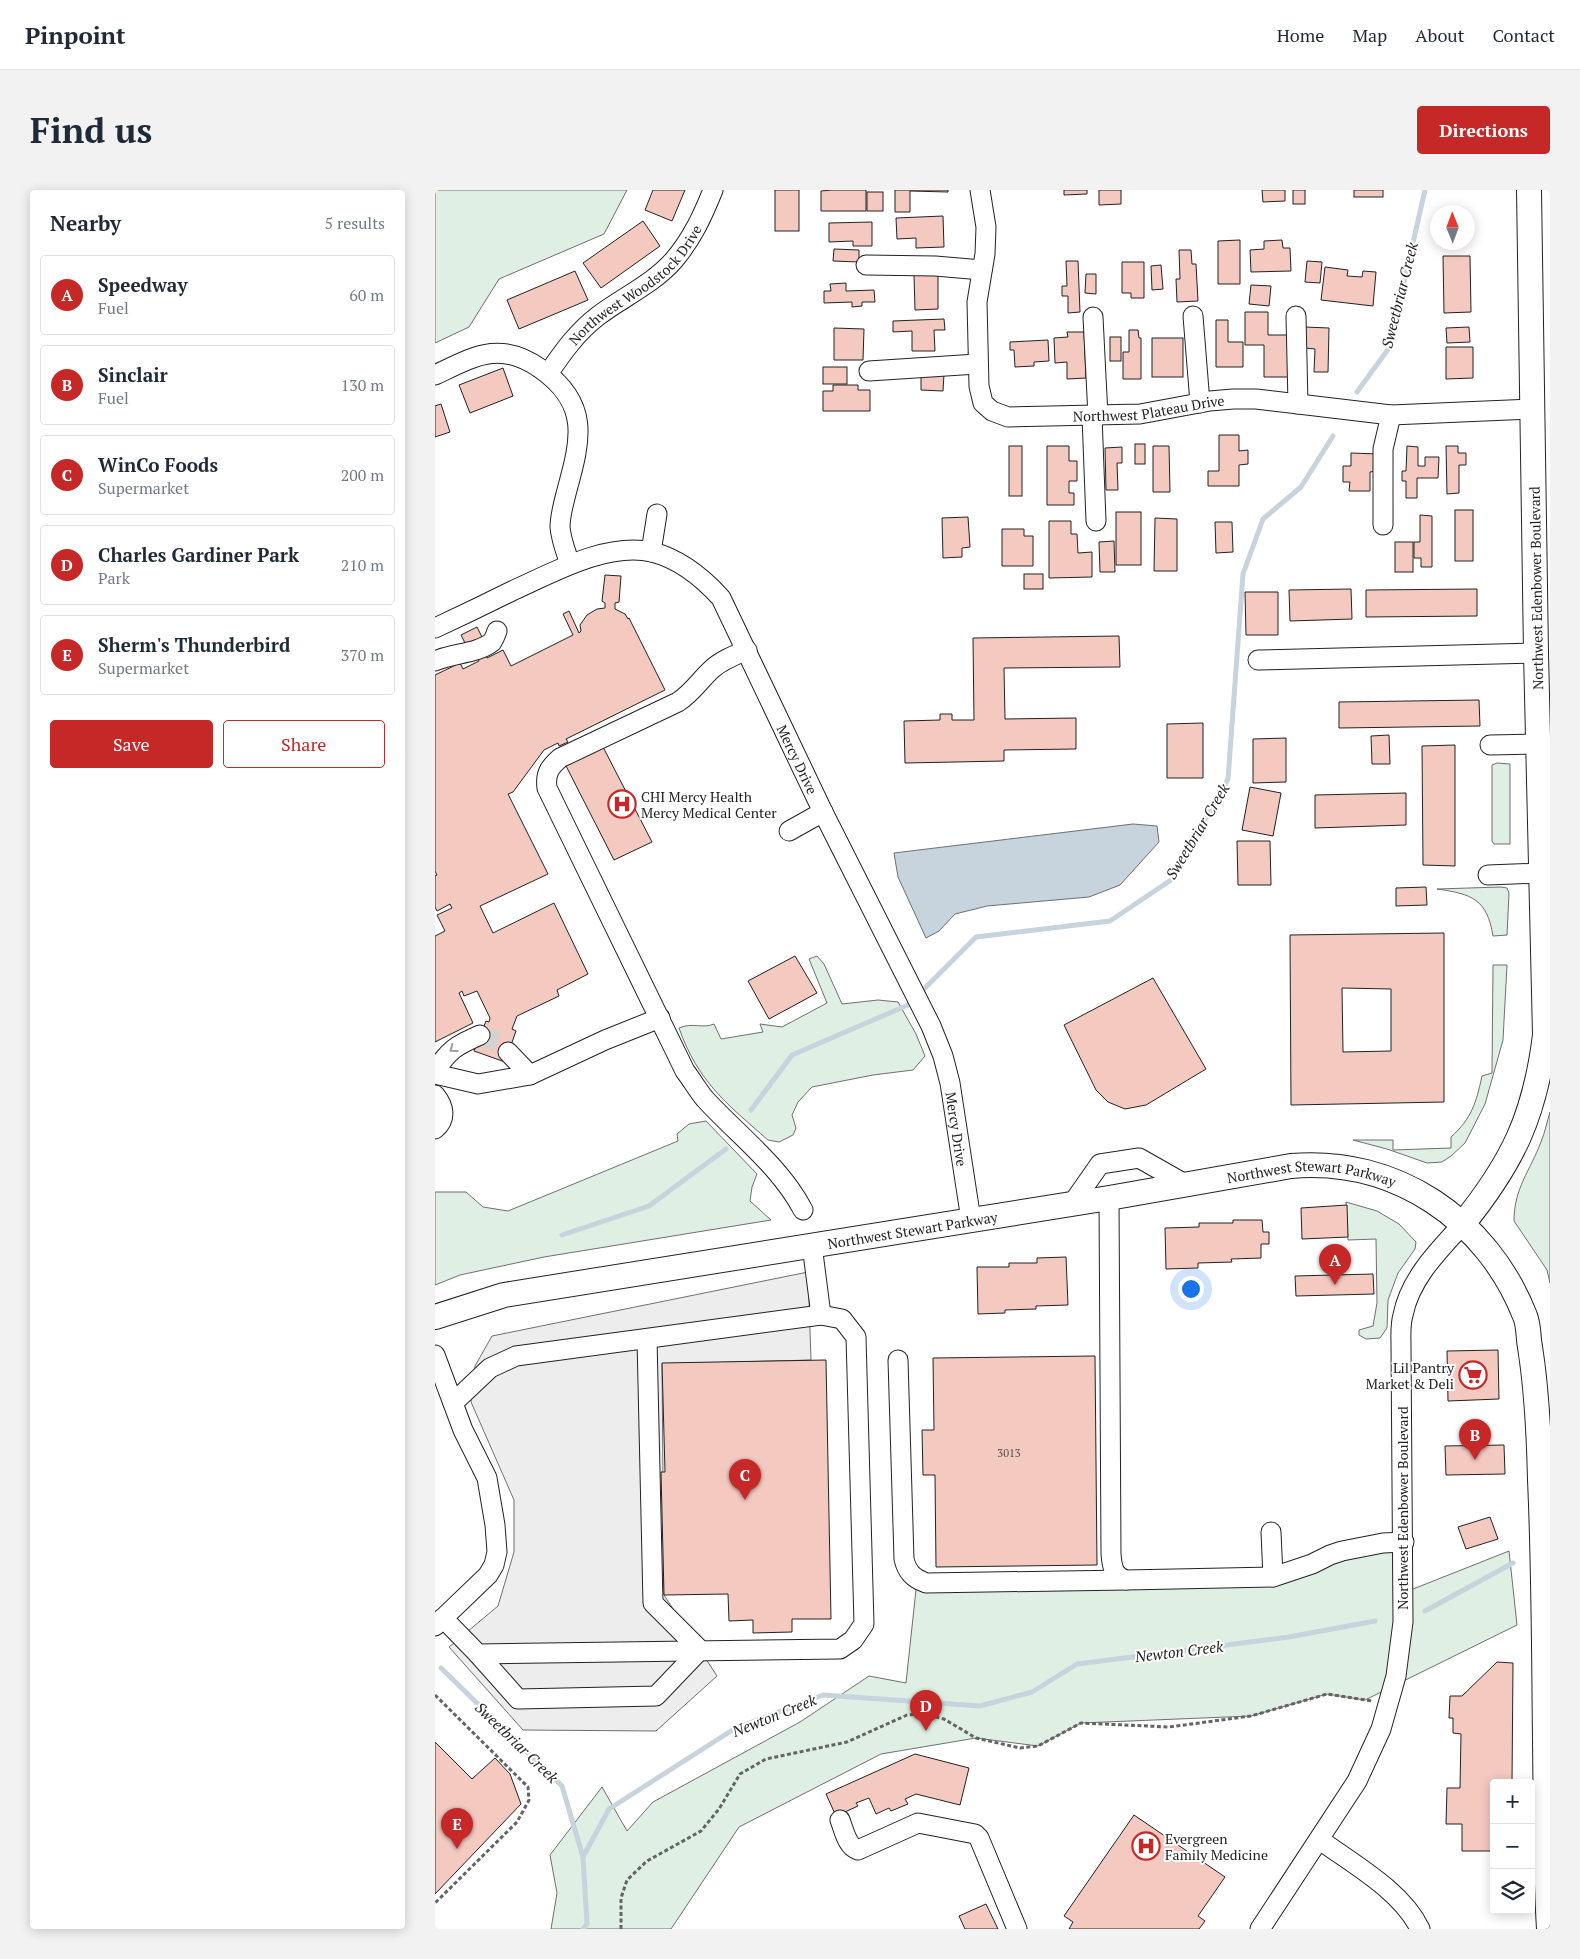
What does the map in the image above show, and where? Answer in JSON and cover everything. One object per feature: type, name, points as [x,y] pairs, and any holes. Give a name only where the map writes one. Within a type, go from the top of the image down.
[{"type":"main road","name":"Northwest Edenbower Boulevard","points":[[1462,1225],[1485,1196],[1505,1165],[1525,1126],[1535,1094],[1545,1035],[1536,653],[1529,190]]},
{"type":"main road","name":"Northwest Stewart Parkway","points":[[435,1317],[504,1296],[1109,1198],[1291,1166],[1315,1164],[1339,1167],[1388,1178],[1412,1188],[1436,1202],[1483,1246],[1510,1283],[1526,1318],[1536,1384],[1544,1571],[1546,1866],[1549,1929]]},
{"type":"street","name":"Northwest Woodstock Drive","points":[[548,374],[570,344],[597,316],[649,282],[673,261],[692,237],[713,190]]},
{"type":"street","name":"Northwest Plateau Drive","points":[[979,190],[987,227],[977,302],[979,386],[983,402],[992,411],[1008,418],[1139,414],[1233,399],[1256,399],[1391,415],[1533,409]]},
{"type":"street","points":[[866,265],[935,266],[982,270]]},
{"type":"street","points":[[1093,316],[1096,521]]},
{"type":"street","points":[[1193,316],[1200,403]]},
{"type":"street","points":[[1297,316],[1298,404]]},
{"type":"street","points":[[435,375],[466,360],[492,353],[506,353],[534,364],[561,384],[575,414],[579,431],[578,448],[560,526],[562,542],[569,564]]},
{"type":"street","points":[[869,371],[977,364]]},
{"type":"street","points":[[1383,525],[1383,448],[1391,415]]},
{"type":"street","points":[[651,552],[657,514]]},
{"type":"street","name":"Mercy Drive","points":[[435,628],[569,564],[604,554],[637,550],[651,552],[684,565],[708,584],[721,598],[823,812],[916,995],[938,1044],[950,1083],[971,1220]]},
{"type":"street","points":[[435,661],[447,656],[473,651],[492,641],[497,631]]},
{"type":"street","points":[[747,650],[722,661],[713,668],[689,695],[677,702],[561,758],[550,767],[545,778],[547,788],[685,1071],[704,1098],[757,1151],[796,1197],[803,1210]]},
{"type":"street","points":[[1258,660],[1536,653]]},
{"type":"street","points":[[1490,746],[1539,744]]},
{"type":"street","points":[[789,831],[823,812]]},
{"type":"street","points":[[1488,875],[1541,873]]},
{"type":"street","points":[[480,1035],[452,1048],[444,1057],[435,1073],[478,1084],[530,1075],[605,1040],[660,1018]]},
{"type":"street","points":[[508,1052],[530,1075]]},
{"type":"street","points":[[435,1088],[469,1082]]},
{"type":"street","points":[[435,1095],[441,1103],[444,1112],[442,1120],[435,1129]]},
{"type":"street","points":[[1072,1204],[1101,1164],[1139,1158],[1185,1184]]},
{"type":"street","points":[[1109,1198],[1111,1554],[1114,1573],[1119,1578],[1126,1580]]},
{"type":"street","name":"Northwest Edenbower Boulevard","points":[[1260,1929],[1357,1781],[1381,1729],[1389,1704],[1397,1676],[1403,1631],[1402,1316],[1420,1274],[1438,1250],[1462,1225]]},
{"type":"street","points":[[812,1245],[821,1316]]},
{"type":"street","points":[[453,1403],[490,1368],[516,1356],[821,1316],[842,1319],[857,1337],[864,1624],[853,1640],[840,1649],[478,1654]]},
{"type":"street","points":[[647,1339],[653,1603],[699,1650]]},
{"type":"street","points":[[435,1355],[463,1430],[487,1478],[495,1525],[497,1552],[495,1565],[488,1575],[439,1622],[478,1654],[518,1699],[655,1696],[699,1650]]},
{"type":"street","points":[[899,1360],[903,1559],[906,1569],[917,1580],[926,1583],[1273,1577],[1312,1564],[1342,1551],[1383,1543],[1404,1542]]},
{"type":"street","points":[[1271,1532],[1273,1577]]},
{"type":"street","points":[[840,1820],[850,1846],[858,1850],[918,1823],[975,1834],[979,1838],[1017,1929]]},
{"type":"street","points":[[1320,1840],[1387,1889],[1405,1907],[1420,1929]]},
{"type":"path","points":[[621,1929],[621,1898],[627,1880],[647,1861],[701,1831],[719,1809],[740,1774],[766,1759],[847,1742],[907,1715],[924,1714],[944,1719],[976,1738],[1020,1748],[1038,1746],[1081,1723],[1169,1726],[1251,1716],[1327,1694],[1389,1704]]},
{"type":"path","points":[[435,1695],[528,1787],[529,1800],[517,1822],[435,1902]]},
{"type":"green space","points":[[435,190],[627,190],[604,234],[499,279],[469,327],[435,343]]},
{"type":"green space","points":[[1497,763],[1510,764],[1510,844],[1494,844],[1492,841],[1492,765]]},
{"type":"green space","points":[[1507,888],[1509,893],[1507,935],[1493,936],[1487,914],[1476,900],[1460,893],[1437,889]]},
{"type":"green space","points":[[817,956],[824,964],[842,1004],[878,1000],[898,1002],[916,1034],[925,1056],[913,1070],[873,1075],[812,1087],[798,1102],[792,1115],[796,1128],[793,1135],[779,1142],[768,1140],[715,1091],[695,1063],[679,1028],[714,1024],[721,1039],[763,1032],[760,1024],[782,1027],[827,1003],[809,959]]},
{"type":"green space","points":[[1493,965],[1507,965],[1503,1040],[1485,1104],[1465,1143],[1442,1162],[1427,1163],[1353,1140],[1393,1140],[1393,1150],[1451,1148],[1451,1137],[1464,1123],[1472,1110],[1482,1076],[1492,1073]]},
{"type":"green space","points":[[1550,1112],[1550,1283],[1547,1270],[1514,1221],[1520,1189],[1541,1142]]},
{"type":"green space","points":[[706,1121],[757,1174],[752,1187],[750,1201],[771,1220],[544,1257],[460,1275],[435,1285],[435,1192],[466,1192],[483,1207],[508,1211],[678,1141],[677,1134],[689,1124]]},
{"type":"green space","points":[[1346,1202],[1377,1211],[1399,1224],[1416,1242],[1415,1249],[1398,1273],[1388,1300],[1387,1328],[1380,1338],[1366,1339],[1359,1335],[1359,1330],[1373,1326],[1377,1303],[1376,1239],[1348,1240]]},
{"type":"green space","points":[[1404,1542],[1403,1593],[1509,1551],[1517,1625],[1365,1700],[1327,1694],[1251,1716],[1081,1723],[1038,1746],[976,1738],[881,1754],[739,1827],[671,1929],[551,1929],[557,1893],[550,1855],[602,1787],[627,1831],[653,1802],[800,1722],[869,1676],[906,1683],[917,1580],[1284,1574]]},
{"type":"shaded area","points":[[1133,824],[1157,826],[1159,842],[1120,885],[1089,897],[987,906],[955,914],[939,931],[926,938],[898,877],[894,853]]},
{"type":"shaded area","points":[[808,1272],[811,1360],[662,1364],[664,1595],[717,1676],[656,1731],[523,1730],[449,1647],[498,1606],[514,1552],[514,1500],[471,1402],[475,1366],[492,1336]]},
{"type":"building","points":[[653,190],[685,190],[672,221],[645,210]]},
{"type":"building","points":[[775,190],[799,190],[799,231],[775,231]]},
{"type":"building","points":[[866,190],[866,211],[821,211],[821,191]]},
{"type":"building","points":[[895,190],[948,190],[948,192],[910,191],[910,212],[895,212]]},
{"type":"building","points":[[1064,190],[1087,190],[1087,194],[1064,195]]},
{"type":"building","points":[[1099,190],[1121,190],[1121,204],[1099,205]]},
{"type":"building","points":[[1262,190],[1285,190],[1285,201],[1263,202]]},
{"type":"building","points":[[1293,190],[1305,190],[1305,204],[1293,204]]},
{"type":"building","points":[[1354,190],[1383,190],[1383,197],[1354,197]]},
{"type":"building","points":[[867,192],[883,192],[883,211],[867,211]]},
{"type":"building","points":[[943,216],[944,247],[916,248],[916,238],[897,239],[896,218]]},
{"type":"building","points":[[643,221],[660,246],[601,288],[583,263]]},
{"type":"building","points":[[872,222],[872,246],[853,246],[853,241],[829,242],[829,223]]},
{"type":"building","points":[[1240,240],[1240,284],[1218,284],[1218,241]]},
{"type":"building","points":[[1282,240],[1283,248],[1290,248],[1291,271],[1251,272],[1250,250],[1264,249],[1264,241]]},
{"type":"building","points":[[834,249],[859,250],[859,262],[833,261]]},
{"type":"building","points":[[1179,250],[1191,250],[1192,264],[1196,264],[1198,301],[1177,302],[1176,279],[1180,279]]},
{"type":"building","points":[[1443,256],[1470,256],[1471,312],[1444,313]]},
{"type":"building","points":[[1066,261],[1078,261],[1080,312],[1068,313],[1068,296],[1062,296],[1062,286],[1067,286]]},
{"type":"building","points":[[1307,261],[1322,262],[1320,283],[1305,282]]},
{"type":"building","points":[[1122,262],[1144,262],[1144,298],[1131,298],[1131,293],[1122,293]]},
{"type":"building","points":[[1161,265],[1163,289],[1152,290],[1151,266]]},
{"type":"building","points":[[1325,267],[1348,270],[1347,276],[1362,277],[1363,271],[1376,272],[1373,306],[1321,300]]},
{"type":"building","points":[[575,271],[588,300],[519,329],[507,300]]},
{"type":"building","points":[[1086,274],[1096,274],[1096,294],[1085,293]]},
{"type":"building","points":[[914,275],[938,275],[938,309],[915,310]]},
{"type":"building","points":[[846,283],[846,291],[874,290],[875,302],[862,302],[862,306],[852,307],[852,302],[824,303],[824,291],[831,291],[830,284]]},
{"type":"building","points":[[1251,285],[1271,286],[1269,306],[1249,304]]},
{"type":"building","points":[[1245,312],[1268,312],[1268,335],[1288,335],[1288,377],[1264,377],[1264,345],[1245,345]]},
{"type":"building","points":[[944,319],[945,330],[934,330],[935,351],[912,351],[912,331],[893,332],[893,321]]},
{"type":"building","points":[[1216,320],[1228,320],[1228,342],[1243,342],[1243,367],[1216,367]]},
{"type":"building","points":[[1305,327],[1329,328],[1328,372],[1314,372],[1315,349],[1305,348]]},
{"type":"building","points":[[1469,327],[1470,342],[1447,343],[1446,328]]},
{"type":"building","points":[[834,328],[864,329],[863,360],[834,360]]},
{"type":"building","points":[[1129,330],[1138,330],[1139,338],[1141,338],[1141,379],[1123,379],[1123,352],[1129,352]]},
{"type":"building","points":[[1067,332],[1084,332],[1086,378],[1067,379],[1067,362],[1055,363],[1054,338],[1068,337]]},
{"type":"building","points":[[1110,337],[1121,337],[1121,361],[1110,361]]},
{"type":"building","points":[[1152,338],[1183,338],[1183,377],[1152,377]]},
{"type":"building","points":[[1048,340],[1049,361],[1034,362],[1034,366],[1015,367],[1014,350],[1010,350],[1010,342]]},
{"type":"building","points":[[1446,347],[1473,347],[1473,378],[1446,379]]},
{"type":"building","points":[[823,367],[847,367],[847,384],[823,384]]},
{"type":"building","points":[[503,368],[513,396],[470,413],[459,385]]},
{"type":"building","points":[[921,374],[944,374],[943,391],[921,390]]},
{"type":"building","points":[[833,385],[858,385],[858,390],[870,390],[870,411],[823,411],[823,391],[833,391]]},
{"type":"building","points":[[441,404],[450,432],[435,437],[435,406]]},
{"type":"building","points":[[1219,435],[1239,435],[1239,451],[1248,450],[1248,464],[1239,465],[1239,486],[1208,486],[1208,471],[1219,471]]},
{"type":"building","points":[[1135,444],[1145,444],[1145,464],[1135,464]]},
{"type":"building","points":[[1009,446],[1022,446],[1022,496],[1009,496]]},
{"type":"building","points":[[1047,446],[1069,446],[1069,461],[1077,461],[1077,481],[1069,481],[1069,493],[1074,493],[1074,505],[1047,505]]},
{"type":"building","points":[[1153,446],[1169,446],[1170,492],[1153,492]]},
{"type":"building","points":[[1407,446],[1418,447],[1418,466],[1425,466],[1425,457],[1439,457],[1438,478],[1417,478],[1417,498],[1406,498],[1406,481],[1402,481],[1402,471],[1406,471]]},
{"type":"building","points":[[1446,446],[1458,446],[1458,453],[1466,453],[1466,465],[1459,465],[1459,493],[1447,494]]},
{"type":"building","points":[[1122,447],[1122,463],[1117,463],[1118,490],[1106,490],[1105,448]]},
{"type":"building","points":[[1351,453],[1378,454],[1377,471],[1370,472],[1370,491],[1349,491],[1350,482],[1343,482],[1343,466],[1351,466]]},
{"type":"building","points":[[1455,510],[1473,510],[1473,561],[1455,561]]},
{"type":"building","points":[[1116,512],[1141,512],[1141,565],[1116,565]]},
{"type":"building","points":[[1420,515],[1432,516],[1432,567],[1421,567],[1421,558],[1414,558],[1414,542],[1420,542]]},
{"type":"building","points":[[968,517],[970,547],[962,548],[962,557],[943,558],[942,518]]},
{"type":"building","points":[[1155,518],[1177,519],[1177,571],[1154,571]]},
{"type":"building","points":[[1049,521],[1071,521],[1071,534],[1077,534],[1078,553],[1092,552],[1092,577],[1049,578]]},
{"type":"building","points":[[1215,522],[1232,522],[1233,552],[1216,553]]},
{"type":"building","points":[[1002,529],[1024,529],[1024,536],[1033,536],[1033,566],[1002,566]]},
{"type":"building","points":[[1114,541],[1115,572],[1100,572],[1099,542]]},
{"type":"building","points":[[1395,542],[1413,542],[1413,572],[1395,572]]},
{"type":"building","points":[[1024,574],[1043,574],[1043,589],[1024,589]]},
{"type":"building","points":[[605,575],[621,576],[619,602],[615,603],[615,609],[629,618],[665,690],[566,739],[568,742],[559,746],[558,743],[544,750],[513,792],[508,794],[548,874],[480,906],[493,933],[554,903],[588,974],[557,990],[559,996],[517,1016],[512,1029],[516,1031],[505,1062],[474,1051],[486,1021],[489,1022],[490,1018],[477,991],[464,996],[462,991],[459,993],[473,1023],[435,1042],[435,936],[445,931],[437,915],[452,908],[450,904],[437,911],[435,907],[435,876],[437,875],[435,871],[435,675],[460,663],[463,669],[479,661],[478,659],[474,661],[461,635],[477,627],[490,653],[486,655],[487,658],[503,650],[511,666],[573,635],[563,614],[569,611],[579,633],[581,631],[580,625],[587,615],[597,609],[605,608],[605,603],[602,601]]},
{"type":"building","points":[[1351,589],[1352,619],[1290,621],[1289,590]]},
{"type":"building","points":[[1477,589],[1477,616],[1366,617],[1366,590]]},
{"type":"building","points":[[1245,592],[1278,592],[1278,635],[1246,635]]},
{"type":"building","points":[[1119,636],[1120,667],[1004,668],[1005,719],[1076,718],[1076,749],[1004,750],[1004,761],[905,763],[904,721],[940,720],[940,714],[952,714],[952,720],[974,720],[973,638]]},
{"type":"building","points":[[1479,700],[1480,726],[1339,728],[1339,702]]},
{"type":"building","points":[[1203,723],[1203,778],[1167,778],[1167,724]]},
{"type":"building","points":[[1389,735],[1390,764],[1372,764],[1371,736]]},
{"type":"building","points":[[1286,738],[1286,782],[1253,783],[1253,739]]},
{"type":"building","points":[[602,745],[652,842],[614,860],[565,764]]},
{"type":"building","points":[[1455,745],[1455,866],[1423,865],[1422,746]]},
{"type":"building","points":[[1250,787],[1281,793],[1273,836],[1242,830]]},
{"type":"building","points":[[1406,793],[1406,825],[1315,828],[1315,795]]},
{"type":"building","points":[[1237,841],[1270,841],[1271,885],[1238,885]]},
{"type":"building","points":[[1426,887],[1427,905],[1396,906],[1396,888]]},
{"type":"building","points":[[1444,933],[1444,1102],[1291,1105],[1290,935]],"holes":[[[1342,988],[1391,989],[1391,1051],[1343,1052]]]},
{"type":"building","points":[[795,956],[817,993],[769,1019],[748,981]]},
{"type":"building","points":[[1153,978],[1206,1069],[1146,1105],[1125,1109],[1108,1102],[1096,1090],[1064,1025]]},
{"type":"building","points":[[1347,1205],[1348,1237],[1302,1239],[1301,1208]]},
{"type":"building","points":[[1233,1220],[1262,1220],[1263,1232],[1269,1232],[1269,1244],[1261,1244],[1261,1258],[1231,1259],[1232,1262],[1198,1263],[1198,1268],[1166,1269],[1165,1228],[1199,1227],[1199,1223],[1233,1223]]},
{"type":"building","points":[[1066,1257],[1068,1305],[1036,1306],[1036,1309],[1005,1310],[1005,1313],[978,1314],[977,1267],[1009,1267],[1009,1263],[1037,1263],[1037,1258]]},
{"type":"building","points":[[1373,1274],[1374,1294],[1296,1296],[1295,1276]]},
{"type":"building","name":"Lil Pantry Market & Deli","points":[[1498,1350],[1499,1399],[1448,1401],[1447,1351]]},
{"type":"building","points":[[1095,1356],[1097,1565],[936,1567],[935,1475],[923,1475],[922,1430],[934,1430],[933,1358]]},
{"type":"building","points":[[826,1360],[831,1619],[792,1619],[792,1632],[753,1633],[753,1620],[729,1621],[728,1594],[664,1595],[661,1472],[665,1472],[662,1363]]},
{"type":"building","points":[[1504,1445],[1505,1474],[1446,1475],[1445,1446]]},
{"type":"building","points":[[1490,1517],[1498,1539],[1466,1549],[1458,1527]]},
{"type":"building","points":[[1497,1662],[1513,1663],[1512,1779],[1490,1779],[1490,1851],[1462,1851],[1462,1824],[1446,1824],[1447,1788],[1460,1788],[1461,1734],[1453,1733],[1453,1718],[1449,1718],[1450,1696],[1462,1696]]},
{"type":"building","points":[[435,1742],[472,1779],[495,1758],[510,1774],[521,1804],[435,1894]]},
{"type":"building","points":[[915,1754],[969,1768],[960,1805],[916,1794],[905,1799],[908,1804],[891,1811],[889,1808],[876,1814],[869,1798],[856,1803],[858,1806],[836,1816],[826,1794]]},
{"type":"building","name":"Evergreen Family Medicine","points":[[1134,1815],[1225,1877],[1198,1916],[1205,1921],[1199,1929],[1069,1929],[1073,1922],[1064,1916]]},
{"type":"building","points":[[986,1904],[998,1929],[965,1929],[959,1916]]},
{"type":"waterway","name":"Sweetbriar Creek","points":[[1357,392],[1389,348],[1425,190]]},
{"type":"waterway","name":"Sweetbriar Creek","points":[[919,994],[976,937],[1110,921],[1171,880],[1228,779],[1243,574],[1263,519],[1301,487],[1333,436]]},
{"type":"waterway","name":"Sweetbriar Creek","points":[[751,1110],[792,1055],[908,1005],[913,1000]]},
{"type":"waterway","name":"Sweetbriar Creek","points":[[562,1235],[649,1206],[726,1149]]},
{"type":"waterway","name":"Newton Creek","points":[[1425,1611],[1513,1563]]},
{"type":"waterway","name":"Newton Creek","points":[[583,1929],[587,1924],[583,1857],[609,1809],[734,1729],[823,1695],[980,1706],[1032,1692],[1077,1664],[1289,1637],[1375,1621]]},
{"type":"waterway","name":"Sweetbriar Creek","points":[[441,1668],[562,1786],[583,1857]]},
{"type":"tunnel","points":[[480,1035],[504,1044],[508,1052]]},
{"type":"place","name":"CHI Mercy Health Mercy Medical Center","points":[[622,804]]},
{"type":"place","name":"Speedway","points":[[1335,1285]]},
{"type":"place","name":"Lil Pantry Market & Deli","points":[[1473,1375]]},
{"type":"place","name":"Sinclair","points":[[1475,1460]]},
{"type":"place","name":"WinCo Foods","points":[[745,1500]]},
{"type":"place","name":"Charles Gardiner Park","points":[[926,1731]]},
{"type":"place","name":"Evergreen Family Medicine","points":[[1146,1846]]},
{"type":"place","name":"Sherm's Thunderbird","points":[[457,1849]]}]
